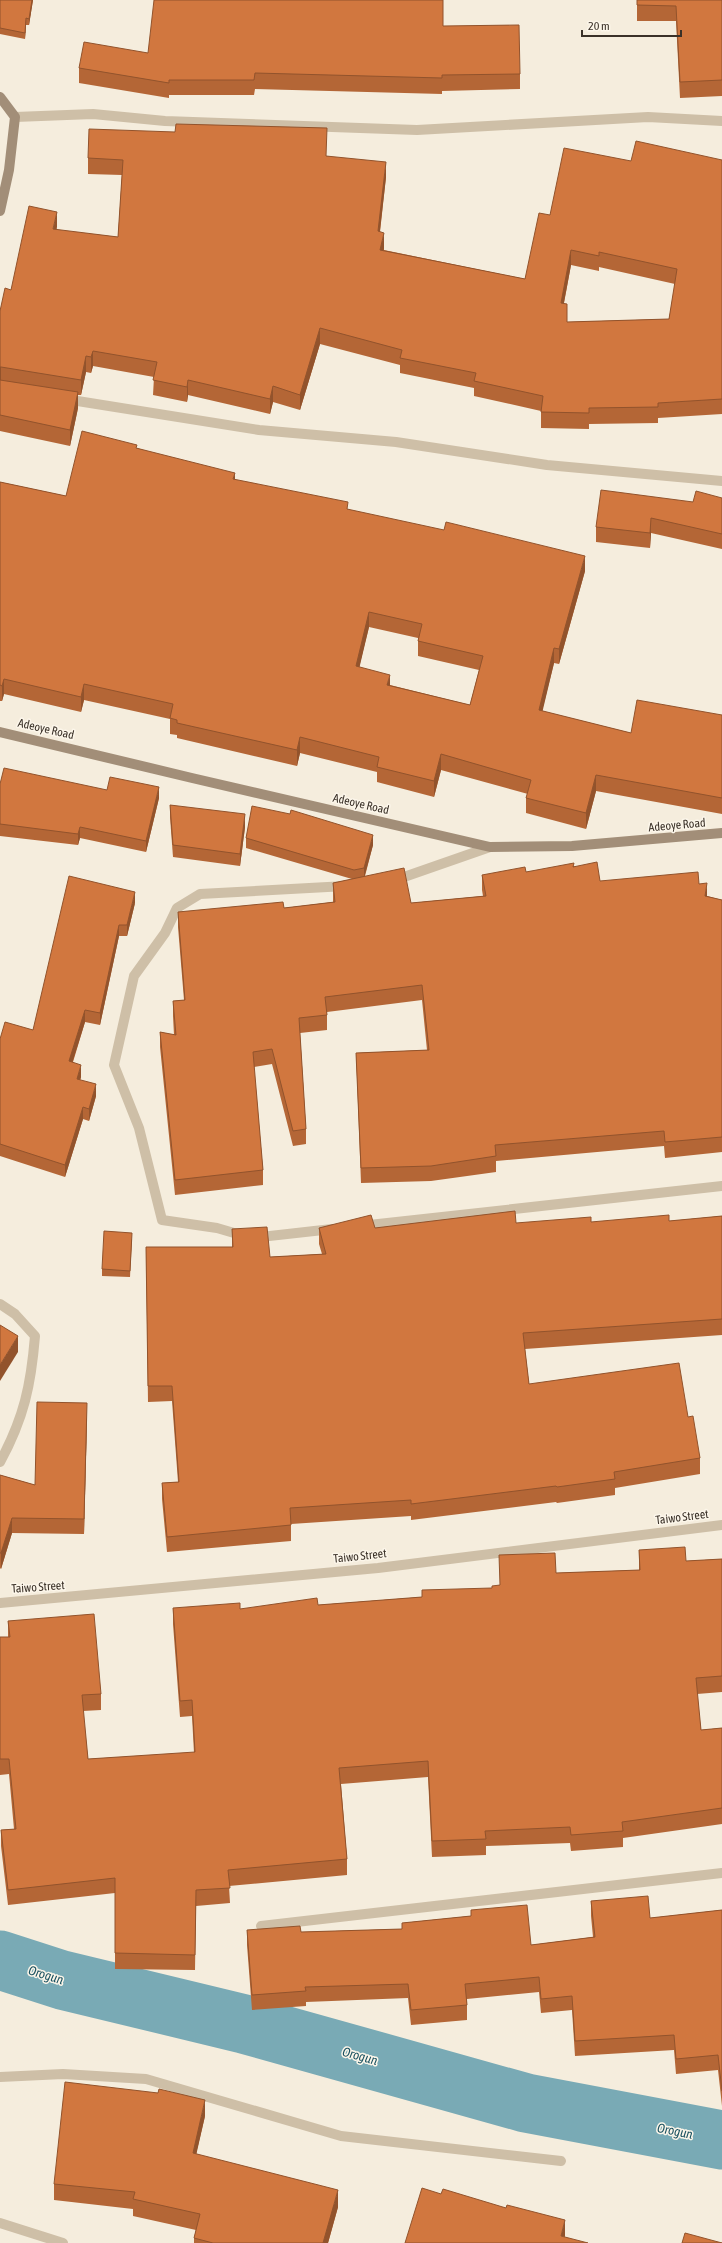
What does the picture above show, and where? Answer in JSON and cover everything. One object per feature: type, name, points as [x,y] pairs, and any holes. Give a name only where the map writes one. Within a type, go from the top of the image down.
[{"type":"street","points":[[0,97],[15,117],[4,169],[0,211]]},
{"type":"street","points":[[15,117],[93,114],[165,120],[416,130],[648,117],[722,121]]},
{"type":"street","points":[[54,397],[259,430],[396,442],[547,465],[722,481]]},
{"type":"street","name":"Adeoye Road","points":[[0,732],[490,847],[572,846],[722,833]]},
{"type":"street","points":[[382,881],[404,877],[490,847]]},
{"type":"street","points":[[354,886],[200,894],[177,908],[165,933],[134,976],[114,1066],[139,1128],[162,1220],[217,1228],[251,1238],[722,1186]]},
{"type":"street","points":[[0,1304],[15,1314],[35,1336],[33,1363],[23,1413],[0,1462]]},
{"type":"street","name":"Taiwo Street","points":[[0,1603],[378,1568],[722,1525]]},
{"type":"street","points":[[261,1926],[722,1872]]},
{"type":"street","points":[[0,2076],[63,2074],[146,2079],[341,2136],[561,2161]]},
{"type":"street","points":[[0,2223],[63,2243]]},
{"type":"building","points":[[0,0],[32,0],[29,19],[26,18],[25,33],[0,28]]},
{"type":"building","points":[[154,0],[443,0],[443,26],[519,25],[520,74],[442,75],[442,78],[255,73],[254,80],[169,80],[169,83],[79,68],[84,42],[148,53]]},
{"type":"building","points":[[637,0],[722,0],[722,80],[680,82],[676,6],[637,5]]},
{"type":"building","points":[[176,124],[327,128],[326,156],[386,162],[378,231],[384,233],[380,250],[525,279],[539,213],[550,215],[564,148],[631,161],[636,141],[722,160],[722,399],[658,403],[658,407],[589,408],[589,413],[541,412],[543,396],[474,381],[476,373],[400,358],[402,350],[320,328],[300,395],[273,386],[270,399],[188,380],[187,387],[153,380],[157,362],[93,351],[91,357],[86,356],[81,380],[0,367],[0,311],[5,288],[11,290],[29,206],[57,212],[53,229],[118,237],[123,160],[88,158],[89,129],[175,132]],"holes":[[[571,250],[599,256],[599,252],[677,269],[669,319],[567,322],[567,304],[561,303]]]},
{"type":"building","points":[[0,380],[78,392],[70,430],[0,415]]},
{"type":"building","points":[[82,431],[137,445],[136,448],[235,473],[233,479],[348,502],[347,509],[444,530],[446,522],[585,556],[559,649],[554,648],[539,710],[631,733],[637,700],[722,715],[722,798],[596,775],[586,813],[526,798],[531,780],[441,754],[434,781],[377,767],[379,757],[300,737],[297,750],[177,723],[177,720],[170,718],[173,704],[84,684],[81,697],[4,679],[2,686],[0,685],[0,482],[66,496]],"holes":[[[369,612],[422,624],[418,641],[483,656],[470,705],[387,685],[390,675],[356,666]]]},
{"type":"building","points":[[601,490],[693,502],[696,491],[722,498],[722,534],[651,518],[650,533],[596,527]]},
{"type":"building","points":[[4,768],[107,790],[110,777],[159,787],[146,841],[80,827],[78,834],[0,824],[0,784]]},
{"type":"building","points":[[170,805],[245,814],[240,854],[173,845]]},
{"type":"building","points":[[252,806],[290,814],[291,810],[373,835],[364,868],[354,870],[246,838]]},
{"type":"building","points":[[597,862],[600,881],[698,872],[699,884],[707,883],[705,896],[722,900],[722,1137],[665,1142],[664,1131],[495,1145],[496,1156],[431,1166],[361,1168],[356,1053],[429,1050],[422,985],[325,997],[327,1015],[299,1018],[306,1129],[293,1131],[272,1049],[253,1052],[263,1170],[175,1180],[160,1032],[176,1035],[173,1001],[185,1000],[178,912],[283,902],[284,908],[335,902],[333,883],[404,868],[411,903],[486,896],[482,875],[525,867],[526,872],[574,863],[573,867]]},
{"type":"building","points":[[69,876],[135,892],[127,925],[119,925],[100,1013],[85,1010],[69,1061],[81,1065],[77,1079],[96,1084],[89,1109],[83,1107],[65,1165],[0,1144],[0,1039],[5,1022],[33,1030]]},
{"type":"building","points":[[515,1211],[516,1223],[591,1217],[591,1222],[669,1215],[669,1221],[722,1216],[722,1319],[523,1333],[529,1384],[679,1363],[688,1417],[693,1416],[700,1458],[614,1472],[615,1479],[557,1487],[411,1504],[411,1500],[290,1508],[291,1525],[167,1537],[162,1483],[179,1482],[172,1386],[148,1386],[146,1247],[233,1247],[232,1229],[267,1227],[270,1257],[326,1254],[319,1228],[371,1215],[375,1228]]},
{"type":"building","points":[[104,1231],[132,1233],[130,1271],[102,1269]]},
{"type":"building","points":[[0,1325],[18,1336],[0,1365]]},
{"type":"building","points":[[37,1402],[87,1403],[84,1519],[12,1518],[0,1553],[0,1475],[35,1485]]},
{"type":"building","points":[[685,1547],[686,1561],[722,1559],[722,1676],[696,1678],[701,1730],[722,1728],[722,1808],[622,1822],[623,1831],[571,1835],[570,1827],[485,1831],[486,1839],[432,1841],[428,1761],[339,1768],[347,1859],[228,1870],[230,1888],[196,1890],[195,1955],[115,1953],[115,1878],[8,1890],[1,1830],[16,1829],[9,1759],[0,1759],[0,1637],[10,1637],[8,1621],[94,1614],[101,1694],[82,1695],[88,1759],[195,1752],[192,1700],[180,1701],[173,1608],[240,1603],[240,1609],[317,1598],[318,1605],[422,1597],[422,1590],[492,1588],[492,1586],[500,1585],[499,1555],[555,1553],[556,1573],[640,1570],[639,1550]]},
{"type":"building","points":[[648,1896],[650,1918],[722,1910],[722,2091],[718,2055],[676,2059],[674,2035],[575,2041],[572,1996],[541,1999],[539,1977],[465,1984],[467,2005],[411,2010],[408,1984],[305,1987],[306,1991],[252,1995],[247,1930],[300,1926],[301,1932],[402,1929],[402,1923],[471,1916],[471,1910],[527,1905],[531,1945],[595,1937],[591,1901]]},
{"type":"building","points":[[65,2082],[158,2093],[159,2089],[205,2100],[193,2153],[338,2190],[323,2243],[213,2243],[194,2238],[200,2214],[133,2199],[135,2192],[54,2184]]},
{"type":"building","points":[[422,2188],[441,2194],[443,2189],[506,2208],[507,2205],[565,2220],[561,2236],[588,2243],[405,2243]]},
{"type":"building","points":[[685,2233],[722,2243],[682,2243]]},
{"type":"waterway","name":"Orogun","points":[[0,1960],[62,1980],[244,2024],[526,2103],[722,2140]]}]
